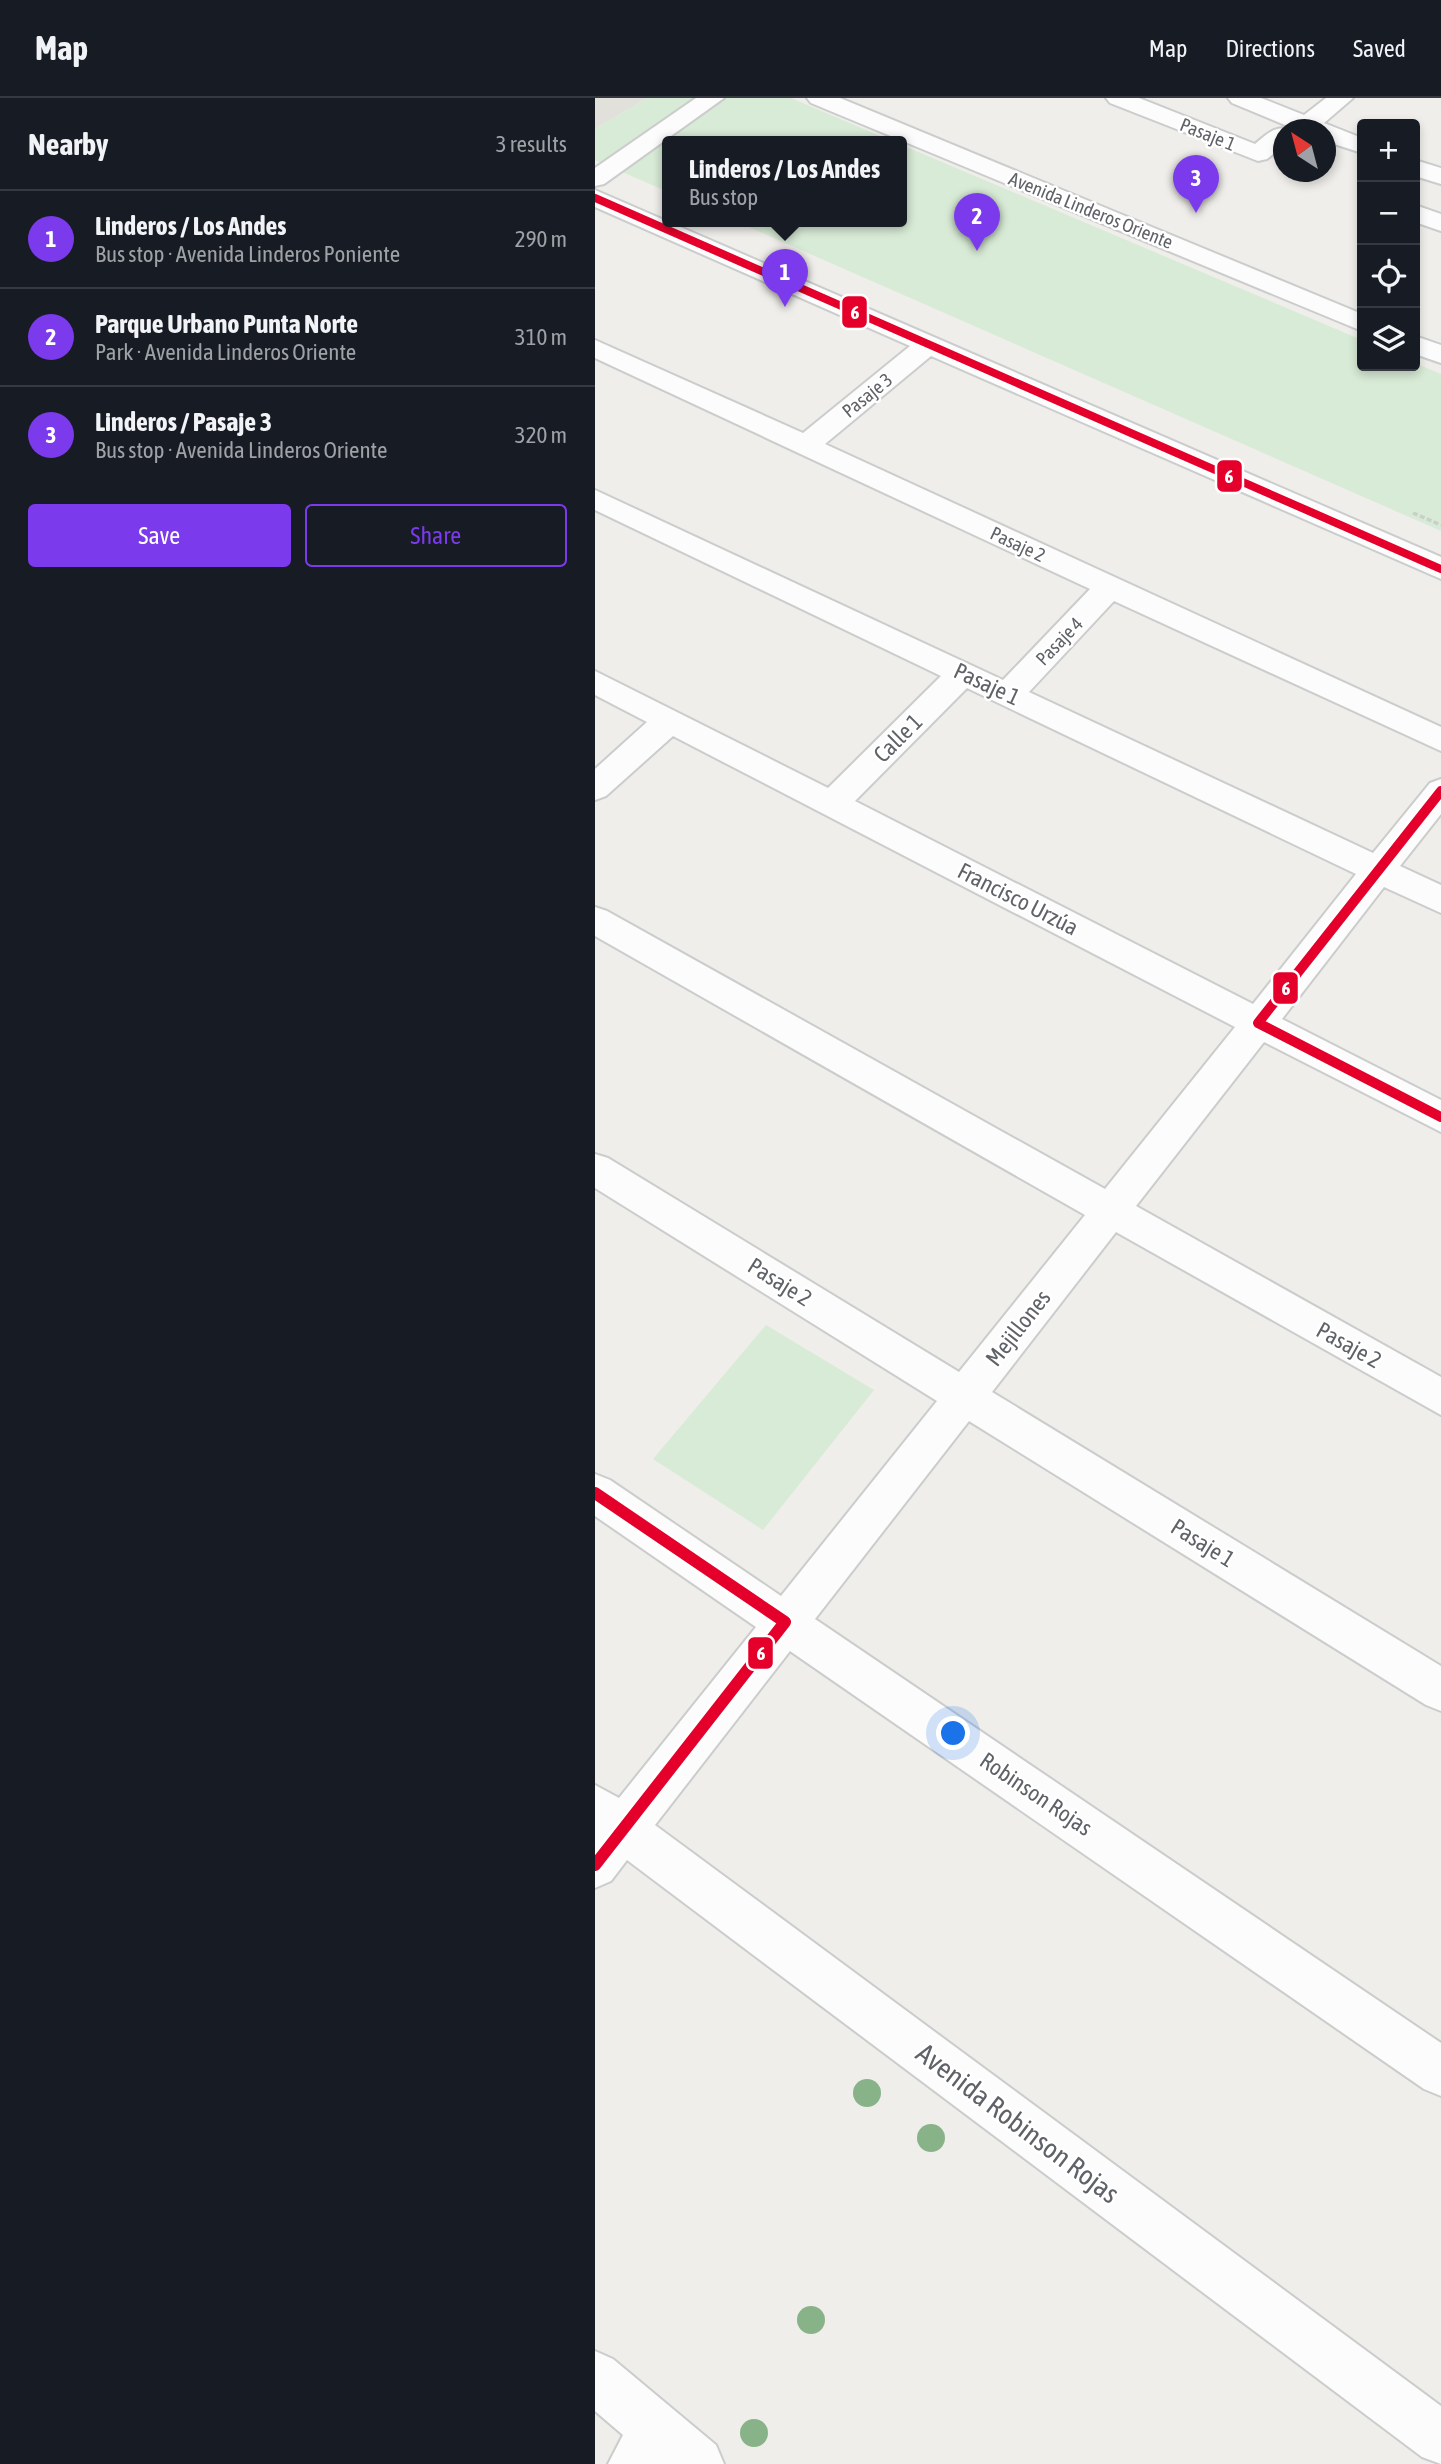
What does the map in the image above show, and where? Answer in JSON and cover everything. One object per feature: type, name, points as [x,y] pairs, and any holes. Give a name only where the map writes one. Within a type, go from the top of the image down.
[{"type":"street","points":[[595,179],[712,98]]},
{"type":"street","name":"Avenida Linderos Oriente","points":[[819,98],[1357,321]]},
{"type":"street","name":"Pasaje 1","points":[[1118,98],[1258,154],[1273,146]]},
{"type":"street","points":[[1240,98],[1285,119]]},
{"type":"street","points":[[1315,119],[1341,98]]},
{"type":"street","points":[[1336,138],[1357,144]]},
{"type":"street","points":[[1420,168],[1441,177]]},
{"type":"street","points":[[595,198],[1441,569]]},
{"type":"street","points":[[1420,215],[1441,223]]},
{"type":"street","name":"Pasaje 3","points":[[805,446],[929,344]]},
{"type":"street","points":[[1420,346],[1441,355]]},
{"type":"street","name":"Pasaje 2","points":[[595,348],[1441,740]]},
{"type":"street","name":"Pasaje 1","points":[[595,499],[1379,870]]},
{"type":"street","name":"Pasaje 4","points":[[1008,694],[1110,587]]},
{"type":"street","name":"Calle 1","points":[[832,804],[963,673]]},
{"type":"street","name":"Francisco Urzúa","points":[[595,682],[1441,1117]]},
{"type":"street","points":[[595,788],[670,720]]},
{"type":"street","name":"Mejillones","points":[[605,1834],[785,1622],[1441,791]]},
{"type":"street","points":[[1379,870],[1441,900]]},
{"type":"street","points":[[595,920],[1110,1210]]},
{"type":"street","name":"Pasaje 2","points":[[595,1168],[964,1396]]},
{"type":"street","name":"Pasaje 2","points":[[1110,1210],[1441,1397]]},
{"type":"street","name":"Pasaje 1","points":[[964,1396],[1441,1690]]},
{"type":"street","name":"Robinson Rojas","points":[[595,1493],[1441,2072]]},
{"type":"street","name":"Avenida Robinson Rojas","points":[[605,1834],[1441,2438]]},
{"type":"street","points":[[595,2377],[646,2447],[697,2464]]},
{"type":"shaded area","points":[[595,98],[647,98],[595,129]]},
{"type":"green space","points":[[647,98],[791,98],[880,136],[662,136],[662,189],[595,160],[595,129]]},
{"type":"green space","points":[[907,147],[1357,338],[1357,371],[1420,371],[1420,365],[1441,374],[1441,531],[749,227],[907,227]]},
{"type":"green space","points":[[766,1325],[874,1390],[763,1530],[653,1459]]},
{"type":"transit line","name":"6","points":[[595,198],[1441,569]]},
{"type":"transit line","name":"6","points":[[1441,791],[1258,1023],[1441,1117]]},
{"type":"transit line","name":"6","points":[[595,1493],[785,1622],[595,1865]]},
{"type":"place","name":"Linderos / Pasaje 3","points":[[1196,213]]},
{"type":"place","name":"Parque Urbano Punta Norte","points":[[977,251]]},
{"type":"place","name":"Linderos / Los Andes","points":[[785,307]]}]
